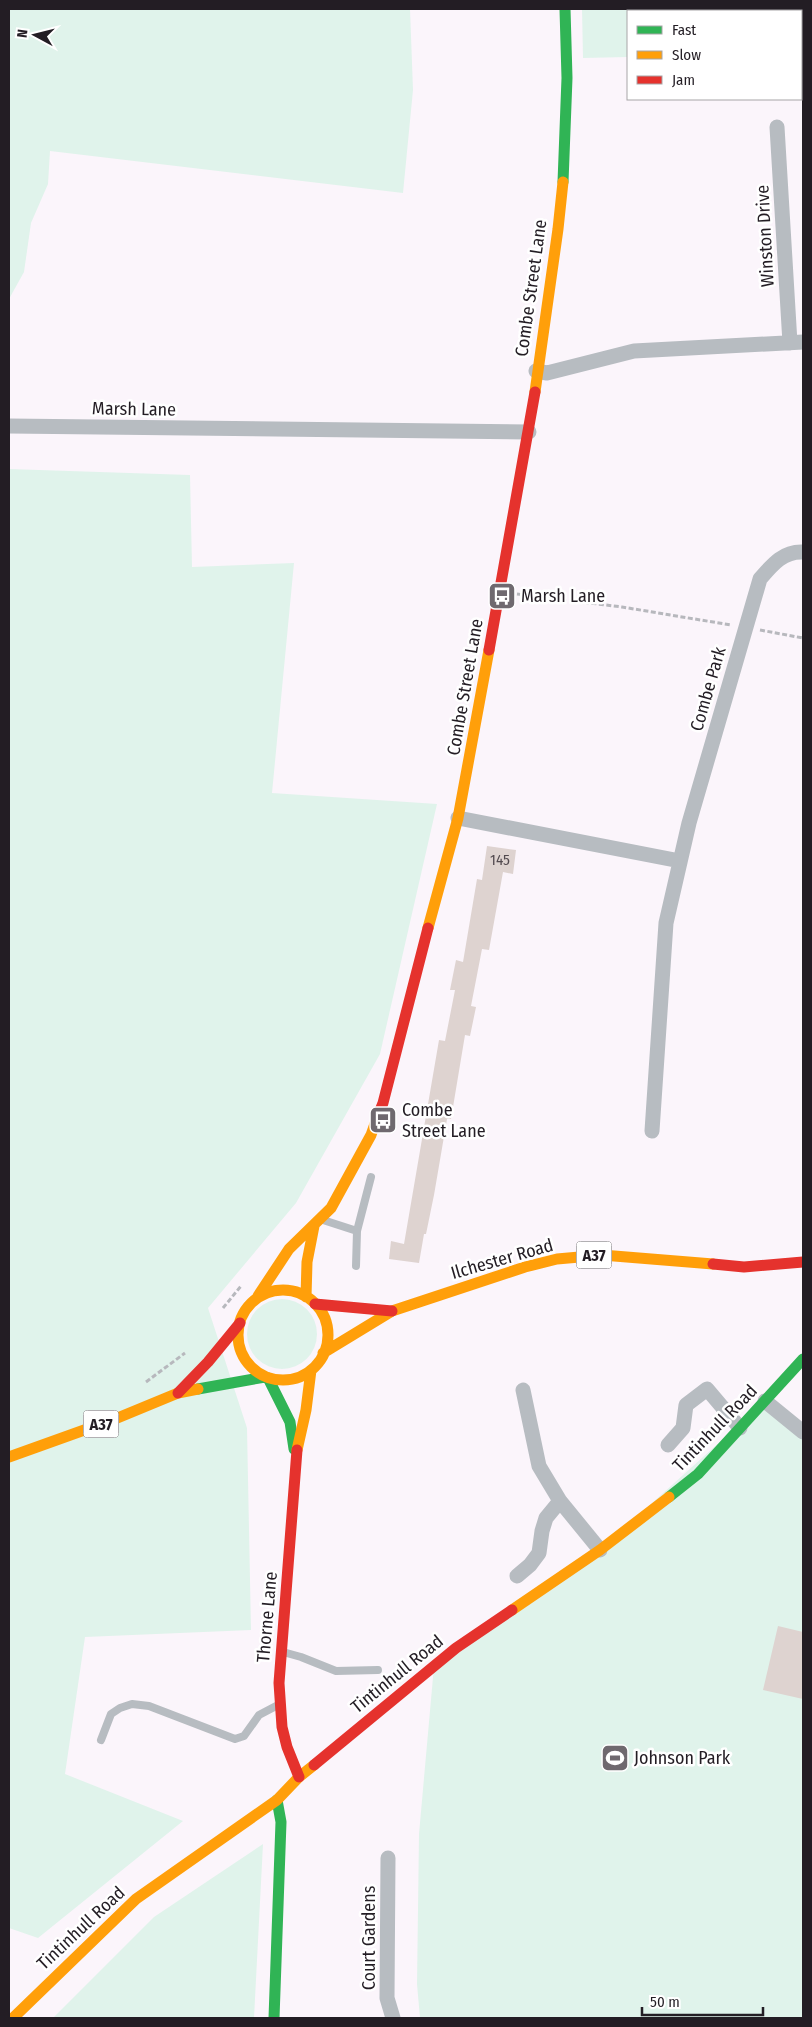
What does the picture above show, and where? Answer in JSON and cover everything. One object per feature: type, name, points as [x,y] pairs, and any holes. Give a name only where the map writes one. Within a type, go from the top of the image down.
[{"type":"main road","name":"Combe Street Lane","points":[[258,1296],[289,1250],[331,1208],[357,1164],[371,1135],[383,1103],[458,818],[528,432],[558,229],[565,158],[567,78],[565,9]]},
{"type":"main road","points":[[311,1300],[307,1262],[316,1222]]},
{"type":"main road","name":"Ilchester Road","points":[[323,1354],[392,1311],[525,1267],[557,1259],[587,1255],[646,1257],[744,1267],[803,1262]]},
{"type":"main road","name":"A37","points":[[9,1457],[122,1417],[178,1393],[267,1378],[281,1380],[294,1378],[311,1370],[323,1354],[328,1331],[324,1315],[311,1300],[294,1292],[278,1289],[270,1290],[258,1296],[247,1308],[240,1323],[208,1362],[178,1393]]},
{"type":"main road","name":"Ilchester Road","points":[[311,1300],[392,1311]]},
{"type":"main road","points":[[240,1323],[239,1338],[242,1353],[249,1366],[267,1378]]},
{"type":"main road","name":"Tintinhull Road","points":[[14,2018],[36,1994],[136,1900],[277,1800],[299,1777],[456,1648],[600,1550],[698,1474],[803,1359]]},
{"type":"main road","name":"Thorne Lane","points":[[299,1777],[287,1747],[282,1727],[279,1683],[296,1457],[306,1410],[311,1370]]},
{"type":"main road","name":"Thorne Lane","points":[[267,1378],[290,1422],[296,1457]]},
{"type":"main road","points":[[274,2018],[281,1822],[277,1800]]},
{"type":"street","name":"Winston Drive","points":[[777,127],[797,342]]},
{"type":"street","points":[[536,371],[547,372],[634,351],[797,342]]},
{"type":"street","name":"Marsh Lane","points":[[9,426],[528,432]]},
{"type":"street","name":"Combe Park","points":[[652,1131],[666,923],[688,823],[760,580],[772,565],[785,555],[803,552]]},
{"type":"street","points":[[458,818],[680,861]]},
{"type":"street","points":[[668,1445],[683,1428],[686,1405],[707,1389],[740,1428]]},
{"type":"street","points":[[523,1390],[539,1466],[560,1501],[600,1550]]},
{"type":"street","points":[[765,1401],[803,1432]]},
{"type":"street","points":[[517,1576],[530,1565],[539,1553],[546,1518],[560,1501]]},
{"type":"street","name":"Court Gardens","points":[[388,1858],[387,1998],[393,2018]]},
{"type":"lane","points":[[356,1266],[357,1231],[371,1177]]},
{"type":"lane","points":[[316,1222],[357,1231]]},
{"type":"lane","points":[[281,1652],[306,1658],[336,1671],[378,1670]]},
{"type":"lane","points":[[101,1740],[111,1714],[120,1708],[132,1704],[149,1706],[235,1739],[244,1736],[258,1715],[281,1704]]},
{"type":"path","points":[[500,592],[622,607],[803,638]]},
{"type":"path","points":[[221,1311],[244,1283]]},
{"type":"path","points":[[140,1385],[188,1351]]},
{"type":"shaded area","points":[[9,9],[410,9],[413,90],[403,193],[50,151],[48,184],[31,223],[24,272],[9,299]]},
{"type":"shaded area","points":[[582,9],[803,9],[803,47],[802,10],[627,10],[627,57],[583,58]]},
{"type":"shaded area","points":[[9,469],[190,475],[192,567],[294,563],[272,793],[437,804],[380,1054],[296,1203],[208,1308],[247,1428],[251,1630],[85,1637],[65,1774],[183,1821],[38,1938],[9,1928]]},
{"type":"shaded area","points":[[282,1299],[295,1302],[307,1309],[314,1321],[317,1334],[314,1347],[307,1359],[295,1366],[282,1369],[269,1366],[257,1359],[250,1347],[247,1334],[250,1321],[257,1309],[269,1302]]},
{"type":"shaded area","name":"Johnson Park","points":[[765,1401],[803,1432],[803,2018],[420,2018],[417,1984],[419,1834],[434,1666],[600,1550]]},
{"type":"shaded area","points":[[263,1844],[254,2018],[53,2018],[154,1917]]},
{"type":"building","points":[[487,846],[516,850],[513,874],[503,872],[489,950],[482,949],[471,1006],[476,1007],[470,1036],[465,1035],[451,1119],[447,1119],[434,1195],[419,1263],[389,1259],[391,1241],[404,1244],[439,1040],[445,1041],[455,990],[450,990],[456,960],[463,962],[477,879],[482,880]]},
{"type":"building","points":[[778,1626],[803,1632],[803,1699],[763,1690]]},
{"type":"traffic: fast","points":[[563,182],[567,78],[565,9]]},
{"type":"traffic: fast","points":[[669,1497],[698,1474],[803,1359]]},
{"type":"traffic: fast","points":[[198,1389],[265,1377]]},
{"type":"traffic: fast","points":[[268,1378],[290,1422],[294,1449]]},
{"type":"traffic: fast","points":[[274,2018],[281,1822],[277,1800]]},
{"type":"traffic: slow","points":[[535,392],[563,182]]},
{"type":"traffic: slow","points":[[428,928],[458,818],[489,650]]},
{"type":"traffic: slow","points":[[258,1296],[289,1249],[331,1208],[371,1135],[377,1118]]},
{"type":"traffic: slow","points":[[306,1297],[307,1262],[314,1226]]},
{"type":"traffic: slow","points":[[323,1353],[392,1311],[525,1267],[557,1259],[602,1255],[713,1264]]},
{"type":"traffic: slow","points":[[283,1290],[300,1294],[315,1303],[324,1318],[328,1335],[324,1352],[315,1367],[300,1376],[283,1380],[266,1376],[251,1367],[242,1352],[238,1335],[242,1318],[251,1303],[266,1294],[283,1290]]},
{"type":"traffic: slow","points":[[297,1450],[306,1410],[311,1370]]},
{"type":"traffic: slow","points":[[9,1457],[115,1419],[178,1393],[198,1389]]},
{"type":"traffic: slow","points":[[512,1610],[600,1550],[669,1497]]},
{"type":"traffic: slow","points":[[13,2018],[136,1899],[277,1800],[299,1777],[314,1765]]},
{"type":"traffic: jam","points":[[489,650],[535,392]]},
{"type":"traffic: jam","points":[[377,1118],[383,1103],[428,928]]},
{"type":"traffic: jam","points":[[713,1264],[744,1267],[803,1262]]},
{"type":"traffic: jam","points":[[315,1304],[392,1311]]},
{"type":"traffic: jam","points":[[178,1393],[208,1362],[240,1323]]},
{"type":"traffic: jam","points":[[297,1450],[279,1683],[282,1727],[287,1747],[299,1777]]},
{"type":"traffic: jam","points":[[314,1765],[456,1648],[512,1610]]},
{"type":"place","name":"Marsh Lane","points":[[502,596]]},
{"type":"place","name":"Combe Street Lane","points":[[383,1120]]},
{"type":"place","name":"Johnson Park","points":[[615,1758]]}]
